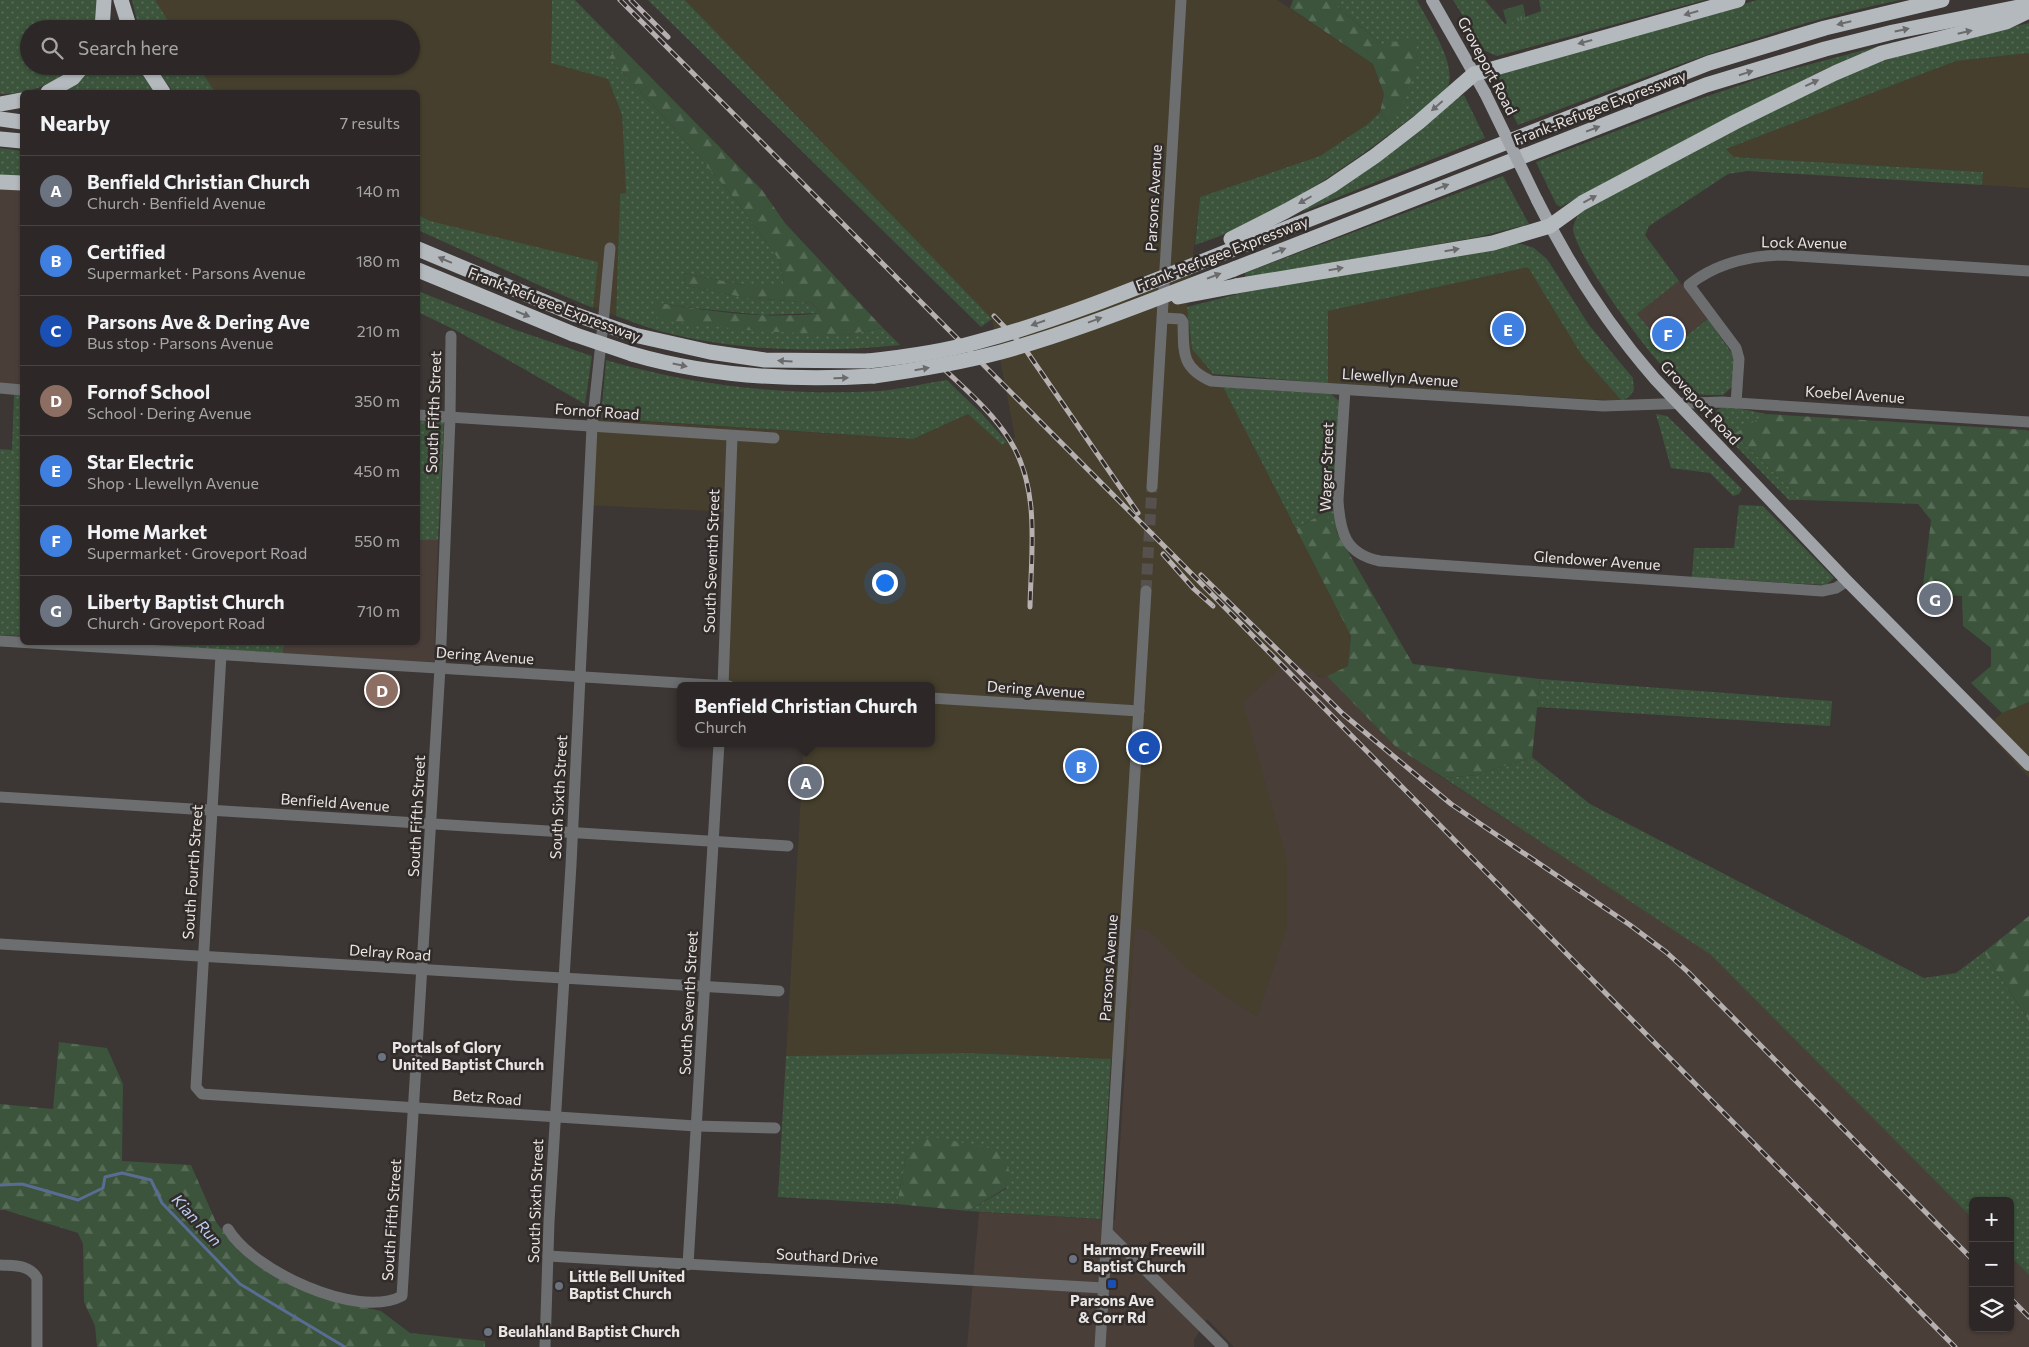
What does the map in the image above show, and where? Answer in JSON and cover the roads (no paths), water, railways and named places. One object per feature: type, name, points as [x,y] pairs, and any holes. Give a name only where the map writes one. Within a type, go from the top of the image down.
[{"type":"highway","points":[[103,20],[104,0]]},
{"type":"highway","points":[[120,0],[127,20]]},
{"type":"highway","points":[[1231,244],[1338,181],[1375,156],[1419,122],[1474,74],[1738,0]]},
{"type":"highway","name":"Frank-Refugee Expressway","points":[[420,250],[574,314],[634,335],[710,352],[765,360],[871,369],[921,354],[975,343],[1017,331],[1073,311],[1231,244],[1709,63],[1825,28],[1942,0]]},
{"type":"highway","name":"Frank-Refugee Expressway","points":[[420,271],[573,334],[632,354],[700,370],[763,376],[815,378],[871,369],[952,364],[987,356],[1061,333],[1135,306],[1706,85],[1824,49],[1893,32],[2029,5]]},
{"type":"highway","points":[[1135,306],[1236,286],[1493,243],[1550,226],[1591,199],[1735,122],[1852,65],[1909,45],[2006,22],[2029,11]]},
{"type":"highway","points":[[52,90],[76,75]]},
{"type":"highway","points":[[152,75],[162,90]]},
{"type":"highway","points":[[0,104],[20,100]]},
{"type":"highway","points":[[0,120],[20,122]]},
{"type":"highway","points":[[0,139],[20,141]]},
{"type":"highway","points":[[0,182],[20,183]]},
{"type":"highway","points":[[420,279],[478,296]]},
{"type":"main road","name":"Groveport Road","points":[[1432,0],[1485,93],[1550,226],[1599,307],[1627,347],[1655,380],[1680,404],[1847,581],[2029,765]]},
{"type":"street","name":"Parsons Avenue","points":[[1152,487],[1181,0]]},
{"type":"street","name":"South Sixth Street","points":[[545,1347],[554,1117],[572,833],[592,427],[610,248]]},
{"type":"street","name":"Lock Avenue","points":[[1736,402],[1739,358],[1736,348],[1689,286],[1701,275],[1714,269],[1748,258],[1782,255],[2029,271]]},
{"type":"street","name":"Llewellyn Avenue","points":[[1163,318],[1181,319],[1183,322],[1183,352],[1186,360],[1198,375],[1211,381],[1603,406],[1680,404]]},
{"type":"street","name":"South Fifth Street","points":[[228,1229],[237,1242],[255,1258],[295,1282],[317,1291],[348,1300],[367,1302],[385,1303],[402,1296],[440,668],[450,418],[451,336]]},
{"type":"street","points":[[0,388],[20,390]]},
{"type":"street","name":"Wager Street","points":[[1345,390],[1338,500],[1342,531],[1348,543]]},
{"type":"street","name":"Koebel Avenue","points":[[1680,404],[1736,402],[2029,422]]},
{"type":"street","name":"Fornof Road","points":[[420,415],[732,437],[774,438]]},
{"type":"street","name":"South Seventh Street","points":[[723,682],[732,437]]},
{"type":"street","name":"Glendower Avenue","points":[[1348,543],[1362,556],[1380,561],[1822,590],[1836,588],[1847,581]]},
{"type":"street","name":"Parsons Avenue","points":[[1100,1347],[1146,591]]},
{"type":"street","name":"Dering Avenue","points":[[0,641],[20,642]]},
{"type":"street","name":"Dering Avenue","points":[[63,645],[677,683]]},
{"type":"street","name":"South Fourth Street","points":[[197,1091],[221,655]]},
{"type":"street","name":"Dering Avenue","points":[[935,698],[1139,711]]},
{"type":"street","name":"South Seventh Street","points":[[688,1265],[719,747]]},
{"type":"street","name":"Benfield Avenue","points":[[0,797],[788,846]]},
{"type":"street","name":"Delray Road","points":[[0,944],[422,971],[779,991]]},
{"type":"street","name":"Betz Road","points":[[197,1091],[202,1094],[413,1108],[696,1126],[776,1128]]},
{"type":"street","points":[[1108,1233],[1223,1347]]},
{"type":"street","name":"Southard Drive","points":[[548,1256],[1104,1288]]},
{"type":"street","points":[[0,1265],[28,1268],[34,1273],[38,1284],[37,1347]]},
{"type":"waterway","name":"Kian Run","points":[[0,1185],[22,1184],[78,1200],[103,1188],[105,1177],[122,1173],[151,1180],[162,1203],[240,1284],[345,1347]]},
{"type":"tunnel","points":[[1146,591],[1152,487]]},
{"type":"railway","points":[[620,0],[1180,562],[1955,1347]]},
{"type":"railway","points":[[631,0],[668,37]]},
{"type":"railway","points":[[994,316],[1023,346],[1138,513]]},
{"type":"railway","points":[[944,369],[995,420],[1009,439],[1019,458],[1026,478],[1032,521],[1030,607]]},
{"type":"railway","points":[[1163,554],[1194,589],[1213,606]]},
{"type":"railway","points":[[1201,575],[1343,714],[1451,804],[1630,925],[1666,952],[1969,1256]]},
{"type":"railway","points":[[2014,1302],[2029,1317]]},
{"type":"place","name":"Star Electric","points":[[1508,329]]},
{"type":"place","name":"Home Market","points":[[1668,334]]},
{"type":"place","name":"Liberty Baptist Church","points":[[1935,599]]},
{"type":"place","name":"Fornof School","points":[[382,690]]},
{"type":"place","name":"Parsons Ave & Dering Ave","points":[[1144,747]]},
{"type":"place","name":"Certified","points":[[1081,766]]},
{"type":"place","name":"Benfield Christian Church","points":[[806,782]]},
{"type":"place","name":"Portals of Glory United Baptist Church","points":[[382,1057]]},
{"type":"place","name":"Harmony Freewill Baptist Church","points":[[1073,1259]]},
{"type":"place","name":"Parsons Ave & Corr Rd","points":[[1112,1284]]},
{"type":"place","name":"Little Bell United Baptist Church","points":[[559,1286]]},
{"type":"place","name":"Beulahland Baptist Church","points":[[488,1332]]}]
